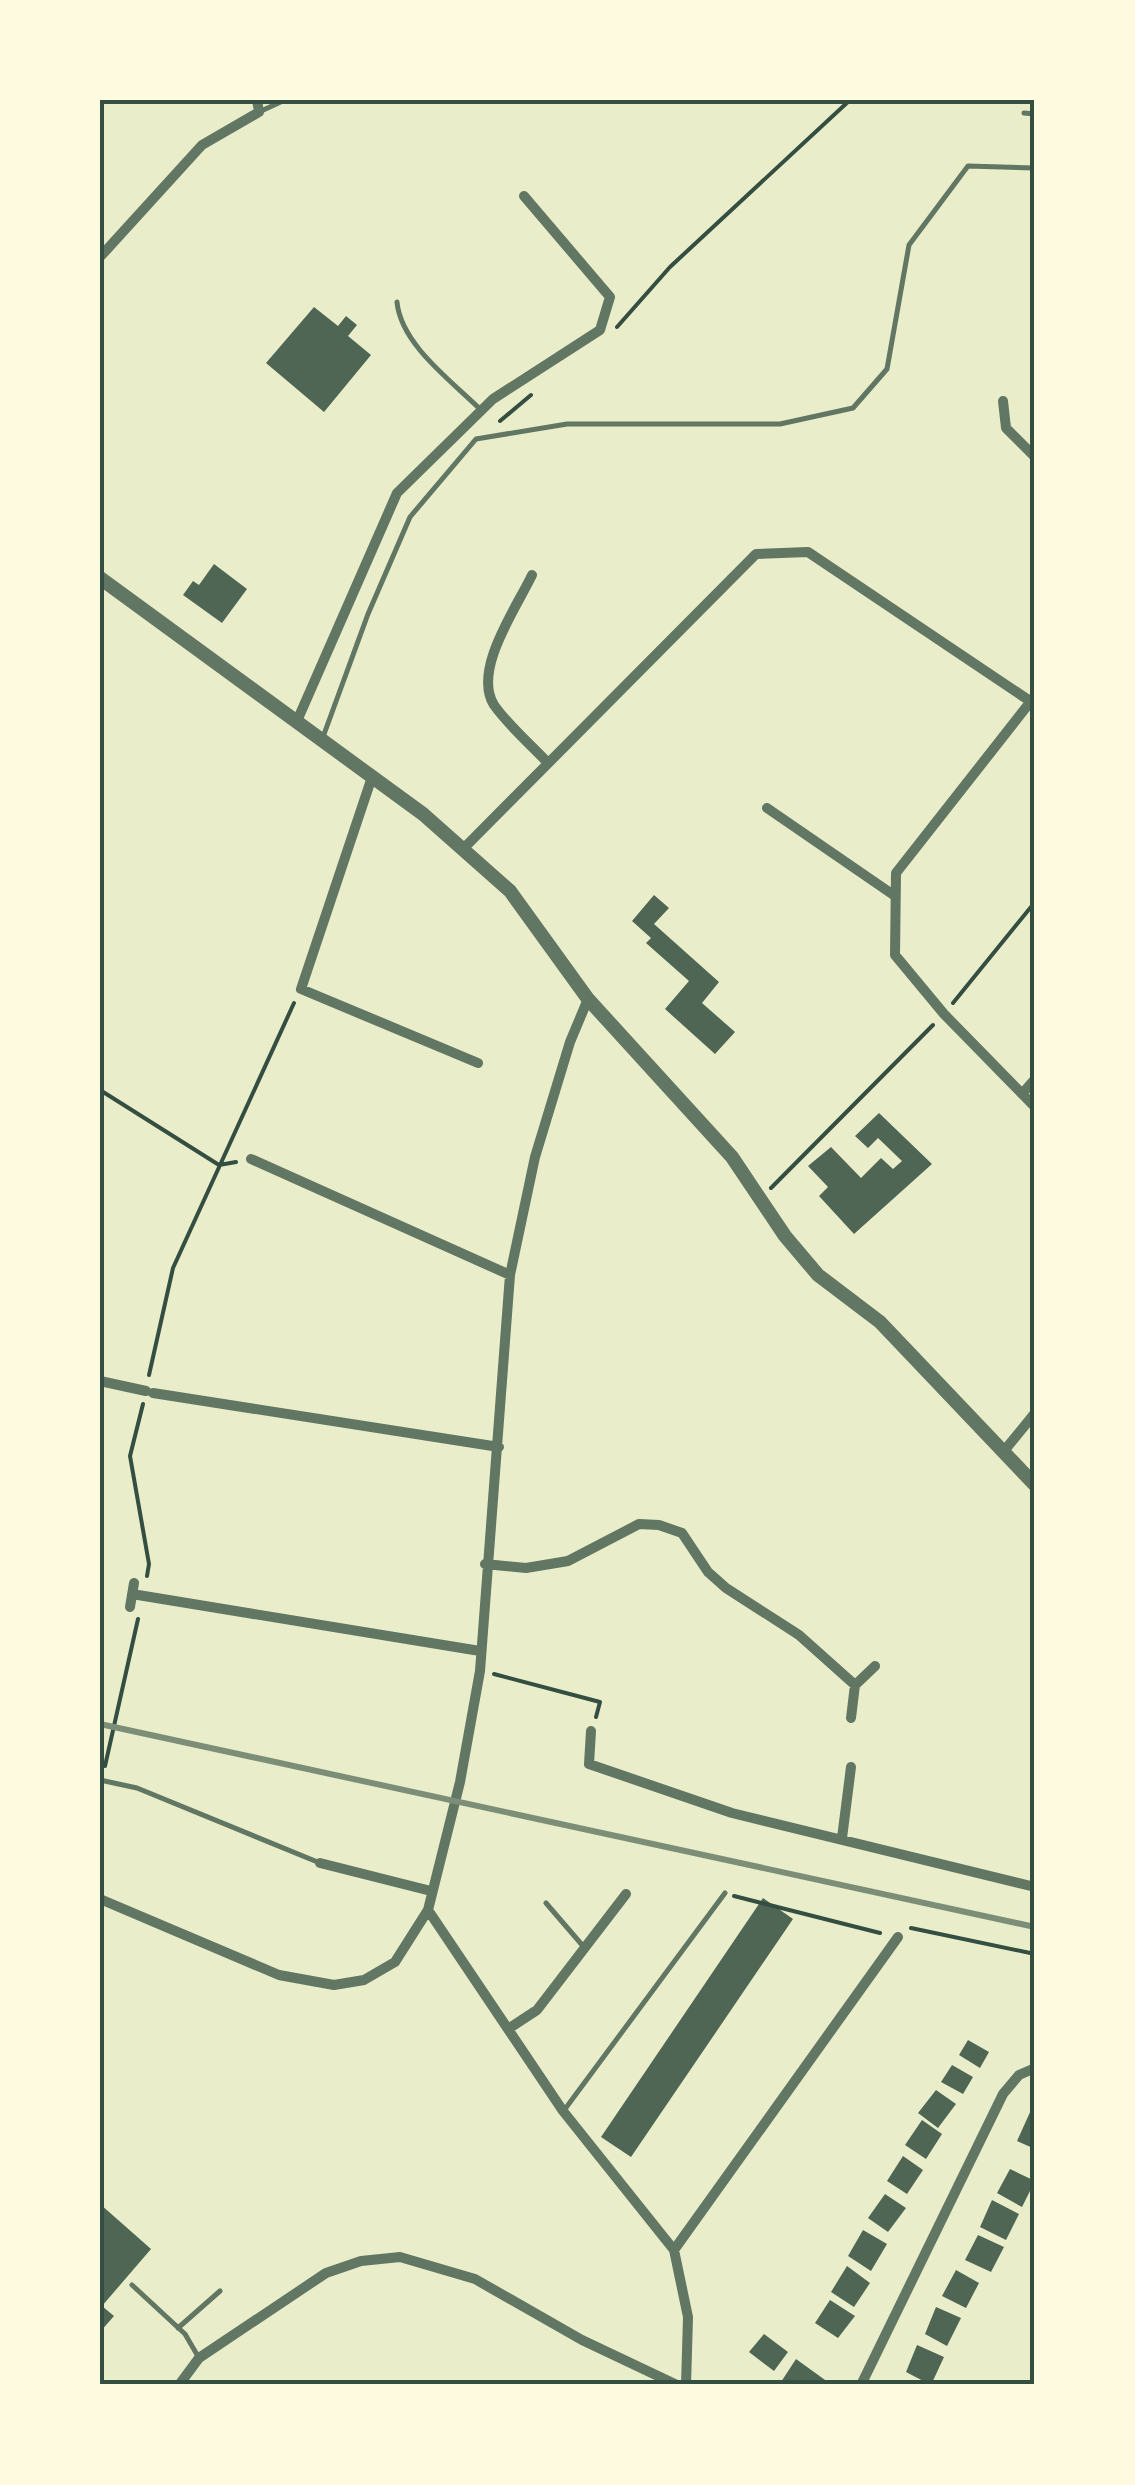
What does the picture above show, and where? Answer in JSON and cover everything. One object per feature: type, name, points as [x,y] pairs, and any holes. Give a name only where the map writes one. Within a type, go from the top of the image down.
[{"type":"street","points":[[100,257],[202,145],[258,106]]},
{"type":"street","points":[[297,721],[397,493],[482,411],[600,330],[610,297],[524,196]]},
{"type":"street","points":[[1003,401],[1006,428],[1035,457]]},
{"type":"street","points":[[464,848],[756,554],[808,552],[1033,699],[896,873],[895,955],[944,1014],[1035,1107]]},
{"type":"street","points":[[532,575],[487,681],[493,703],[547,762]]},
{"type":"street","points":[[100,578],[372,777],[464,848],[510,892],[588,999],[732,1157],[784,1236],[818,1275],[880,1322],[1035,1485]]},
{"type":"street","points":[[372,777],[300,990],[478,1063]]},
{"type":"street","points":[[767,808],[895,896]]},
{"type":"street","points":[[100,1899],[279,1975],[334,1985],[364,1980],[395,1962],[428,1910],[460,1782],[480,1671],[485,1564],[499,1447],[510,1275],[536,1157],[588,999]]},
{"type":"street","points":[[1022,1094],[1035,1079]]},
{"type":"street","points":[[251,1159],[510,1275]]},
{"type":"street","points":[[100,1381],[499,1447]]},
{"type":"street","points":[[1004,1451],[1035,1413]]},
{"type":"street","points":[[485,1564],[526,1568],[568,1562],[639,1524],[659,1524],[682,1534],[708,1572],[726,1588],[799,1635],[855,1685]]},
{"type":"street","points":[[130,1608],[136,1591],[480,1651]]},
{"type":"street","points":[[851,1718],[855,1685],[875,1666]]},
{"type":"street","points":[[591,1731],[590,1764],[732,1813],[1035,1887]]},
{"type":"street","points":[[842,1838],[850,1768]]},
{"type":"street","points":[[320,1864],[431,1891]]},
{"type":"street","points":[[508,2029],[537,2010],[626,1894]]},
{"type":"street","points":[[428,1910],[563,2112],[674,2250],[688,2317],[686,2385]]},
{"type":"street","points":[[674,2250],[898,1937]]},
{"type":"street","points":[[860,2385],[1003,2094],[1018,2075],[1035,2068]]},
{"type":"street","points":[[179,2385],[200,2358],[326,2272],[361,2261],[400,2257],[475,2279],[582,2340],[677,2385]]},
{"type":"lane","points":[[258,106],[285,100]]},
{"type":"lane","points":[[1024,112],[1035,114]]},
{"type":"lane","points":[[322,740],[368,614],[410,517],[476,439],[567,424],[780,424],[853,408],[886,368],[909,245],[968,166],[1035,168]]},
{"type":"lane","points":[[397,302],[398,317],[419,347],[482,411]]},
{"type":"lane","points":[[101,1780],[138,1788],[320,1864]]},
{"type":"lane","points":[[563,2112],[725,1893]]},
{"type":"lane","points":[[546,1904],[584,1947]]},
{"type":"lane","points":[[132,2286],[178,2328],[200,2358]]},
{"type":"lane","points":[[178,2328],[220,2291]]},
{"type":"path","points":[[684,253],[850,100]]},
{"type":"path","points":[[761,1198],[944,1014],[1035,902]]},
{"type":"path","points":[[101,1780],[136,1591],[149,1564],[130,1456],[149,1392],[173,1268],[300,990]]},
{"type":"path","points":[[100,1090],[218,1165]]},
{"type":"path","points":[[480,1671],[600,1702],[591,1731]]},
{"type":"path","points":[[725,1893],[898,1937],[908,1928],[1035,1954]]},
{"type":"building","points":[[314,307],[338,326],[346,316],[357,325],[348,336],[371,355],[324,412],[266,363]]},
{"type":"building","points":[[214,564],[247,589],[222,623],[183,595],[193,581],[199,585]]},
{"type":"building","points":[[654,895],[669,908],[654,924],[719,982],[702,1003],[735,1032],[715,1054],[665,1009],[689,981],[646,943],[651,938],[632,921]]},
{"type":"building","points":[[879,1113],[932,1164],[854,1234],[819,1196],[828,1187],[808,1166],[831,1147],[861,1178],[881,1158],[893,1169],[902,1161],[878,1138],[868,1148],[855,1136]]},
{"type":"building","points":[[763,1898],[793,1919],[631,2157],[601,2137]]},
{"type":"building","points":[[968,2040],[989,2052],[980,2068],[959,2055]]},
{"type":"building","points":[[952,2065],[973,2077],[963,2094],[941,2082]]},
{"type":"building","points":[[936,2090],[956,2104],[938,2128],[918,2113]]},
{"type":"building","points":[[1031,2110],[1035,2111],[1035,2149],[1017,2141]]},
{"type":"building","points":[[922,2120],[942,2134],[926,2159],[905,2145]]},
{"type":"building","points":[[903,2156],[923,2170],[907,2194],[887,2181]]},
{"type":"building","points":[[1010,2169],[1035,2181],[1022,2207],[997,2193]]},
{"type":"building","points":[[885,2194],[906,2208],[888,2232],[868,2218]]},
{"type":"building","points":[[992,2200],[1019,2214],[1006,2240],[980,2227]]},
{"type":"building","points":[[100,2204],[151,2249],[102,2306],[114,2316],[100,2332]]},
{"type":"building","points":[[863,2230],[887,2244],[871,2271],[848,2256]]},
{"type":"building","points":[[978,2235],[1004,2247],[991,2272],[965,2260]]},
{"type":"building","points":[[847,2266],[870,2283],[854,2307],[831,2292]]},
{"type":"building","points":[[956,2270],[979,2283],[966,2308],[942,2296]]},
{"type":"building","points":[[830,2300],[855,2316],[838,2338],[815,2323]]},
{"type":"building","points":[[936,2307],[961,2318],[947,2346],[925,2334]]},
{"type":"building","points":[[764,2334],[788,2352],[774,2371],[749,2352]]},
{"type":"building","points":[[917,2345],[944,2357],[931,2385],[906,2372]]},
{"type":"building","points":[[796,2359],[832,2385],[779,2385]]},
{"type":"railway","points":[[100,1724],[1035,1927]]}]
